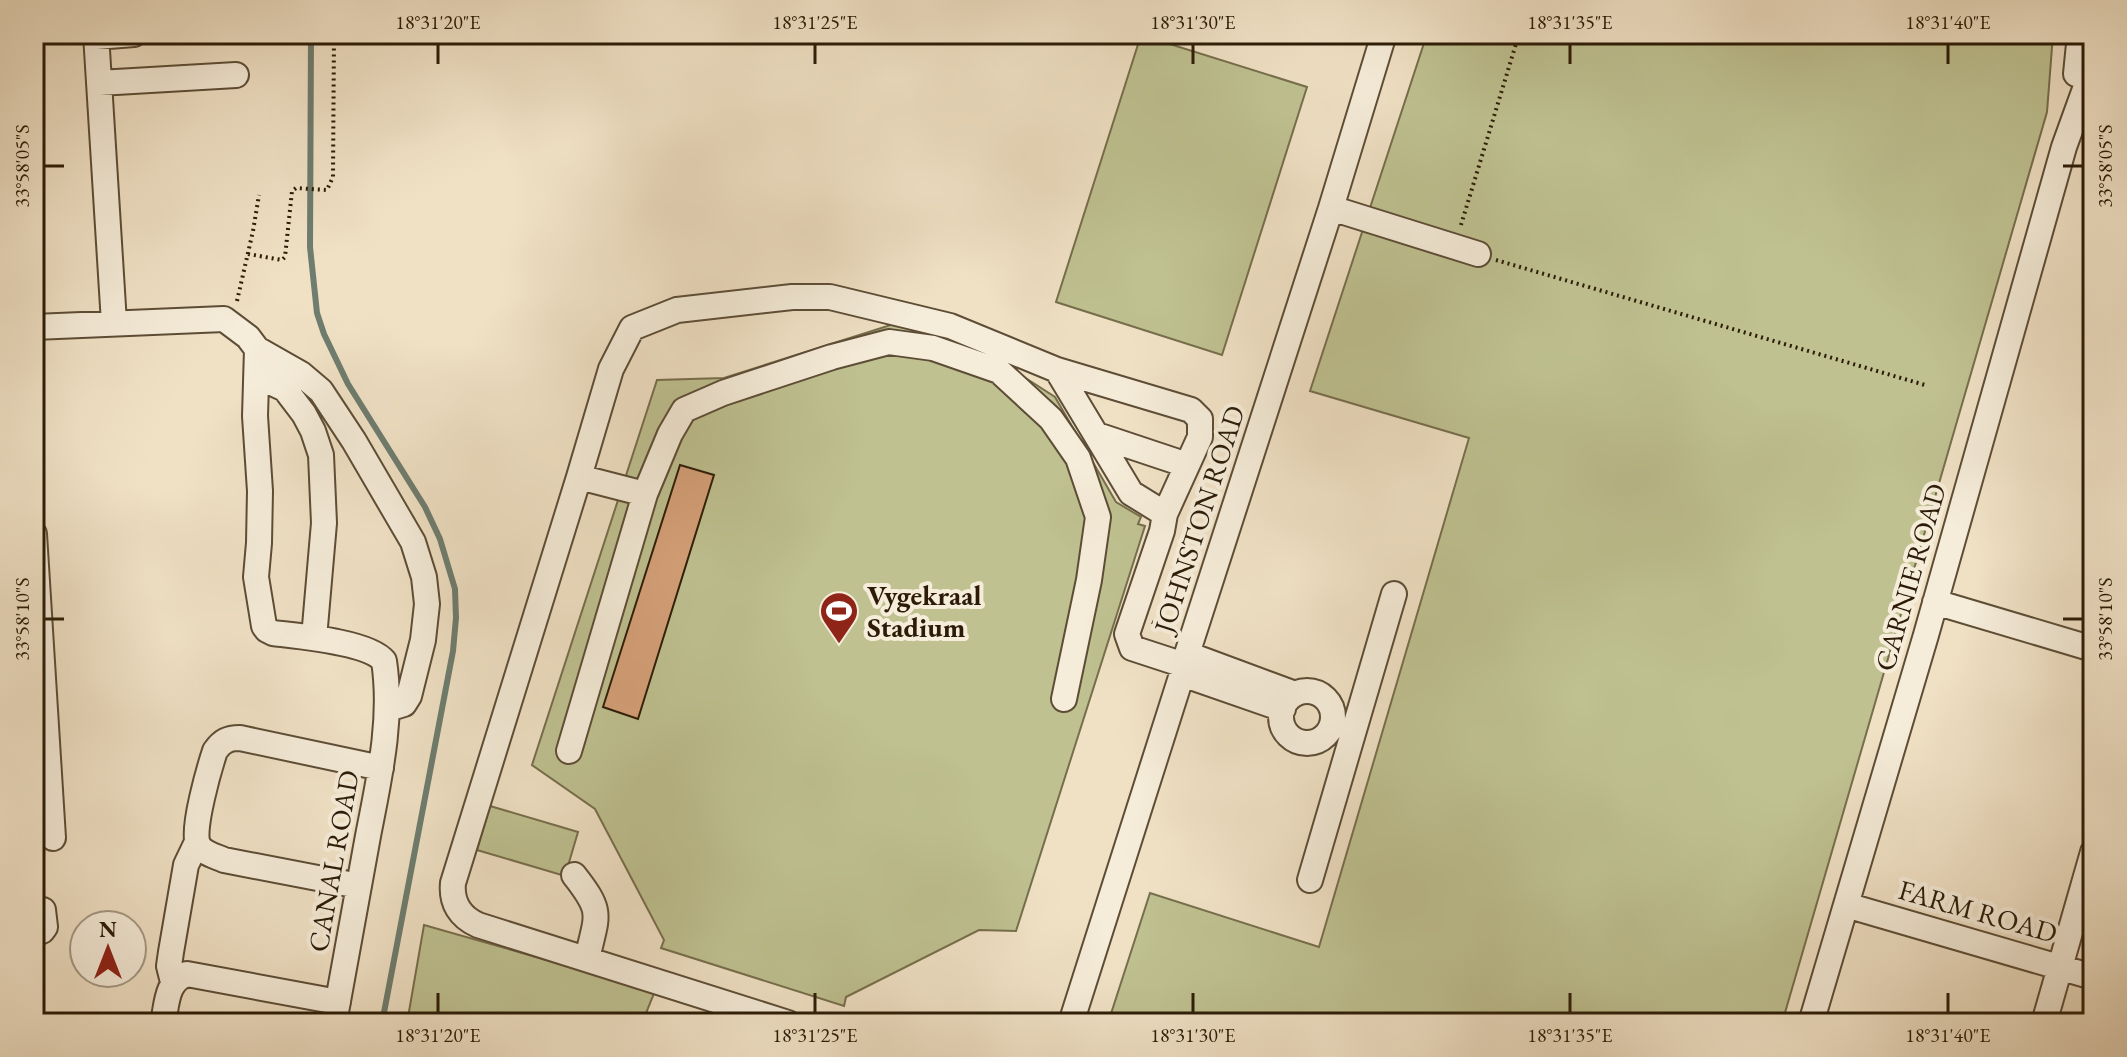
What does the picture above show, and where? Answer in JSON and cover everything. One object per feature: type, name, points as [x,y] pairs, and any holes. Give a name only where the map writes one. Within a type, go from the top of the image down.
[{"type":"street","points":[[114,323],[96,35],[134,34]]},
{"type":"street","name":"JOHNSTON ROAD","points":[[1071,1023],[1183,656],[1331,208],[1384,34]]},
{"type":"street","name":"CARNIE ROAD","points":[[2064,147],[2080,34]]},
{"type":"street","name":"CARNIE ROAD","points":[[1811,1023],[2093,53]]},
{"type":"street","points":[[99,83],[236,75]]},
{"type":"street","points":[[1331,208],[1478,254]]},
{"type":"street","points":[[788,1023],[468,921],[455,906],[453,883],[611,369],[632,328],[677,310],[792,297],[830,297],[950,326],[1057,370],[1191,410],[1200,419],[1200,437],[1165,514],[1127,634],[1132,648],[1183,656],[1289,702]]},
{"type":"street","points":[[34,327],[224,319],[252,341],[257,349],[301,374],[321,391],[396,510],[419,555],[424,577],[427,604],[423,640],[409,696],[404,704],[388,709]]},
{"type":"street","points":[[569,751],[645,494],[670,434],[684,410],[723,393],[832,357],[889,342],[933,348],[999,371],[1051,419],[1078,458],[1098,517],[1089,580],[1064,699]]},
{"type":"street","points":[[257,349],[255,416],[260,491],[256,577],[261,613],[264,626],[273,633],[314,638],[324,523],[321,455],[304,414],[285,389],[257,376]]},
{"type":"street","points":[[1057,370],[1131,493],[1165,514]]},
{"type":"street","points":[[1097,435],[1187,465]]},
{"type":"street","points":[[579,477],[645,494]]},
{"type":"street","points":[[34,534],[53,838]]},
{"type":"street","points":[[1310,880],[1343,728],[1394,594]]},
{"type":"street","points":[[1935,602],[2093,649]]},
{"type":"street","name":"CANAL ROAD","points":[[314,638],[380,656],[386,670],[388,709],[381,768],[336,1013]]},
{"type":"street","points":[[1305,691],[1315,692],[1324,697],[1343,728],[1327,733],[1319,740],[1300,742],[1284,729],[1281,719],[1289,702],[1305,691]]},
{"type":"street","points":[[173,982],[169,966],[186,865],[197,842],[198,819],[211,762],[215,751],[225,740],[240,738],[381,768]]},
{"type":"street","points":[[197,842],[207,852],[224,860],[359,886]]},
{"type":"street","points":[[2044,1023],[2093,852]]},
{"type":"street","points":[[574,875],[596,908],[587,959]]},
{"type":"street","name":"FARM ROAD","points":[[1846,905],[2093,977]]},
{"type":"street","points":[[34,934],[45,927],[43,910]]},
{"type":"street","points":[[163,1023],[173,982],[182,975],[193,974],[336,1013]]},
{"type":"path","points":[[248,254],[282,260],[285,257],[292,191],[296,188],[327,190],[333,177],[334,34]]},
{"type":"path","points":[[1455,247],[1519,34]]},
{"type":"path","points":[[224,319],[235,306],[259,195]]},
{"type":"path","points":[[1478,254],[1925,385]]},
{"type":"path","points":[[1144,619],[1183,656]]},
{"type":"green space","points":[[1427,34],[2053,34],[2047,112],[1782,1023],[1108,1023],[1150,893],[1319,947],[1469,438],[1310,391]]},
{"type":"green space","points":[[1141,35],[1307,87],[1222,355],[1056,302]]},
{"type":"green space","name":"Vygekraal Stadium","points":[[900,322],[993,357],[1055,397],[1116,502],[1141,517],[1138,524],[1145,526],[1016,931],[979,930],[846,997],[844,1006],[661,948],[664,940],[595,809],[532,765],[657,380],[724,378]]},
{"type":"green space","points":[[490,806],[578,832],[565,876],[477,850]]},
{"type":"green space","points":[[424,925],[655,991],[642,1023],[407,1023]]},
{"type":"building","points":[[680,465],[714,475],[638,719],[603,707]]},
{"type":"waterway","points":[[311,34],[310,247],[317,313],[348,384],[425,507],[440,539],[455,589],[453,651],[382,1023]]},
{"type":"place","name":"Vygekraal Stadium","points":[[839,645]]}]
